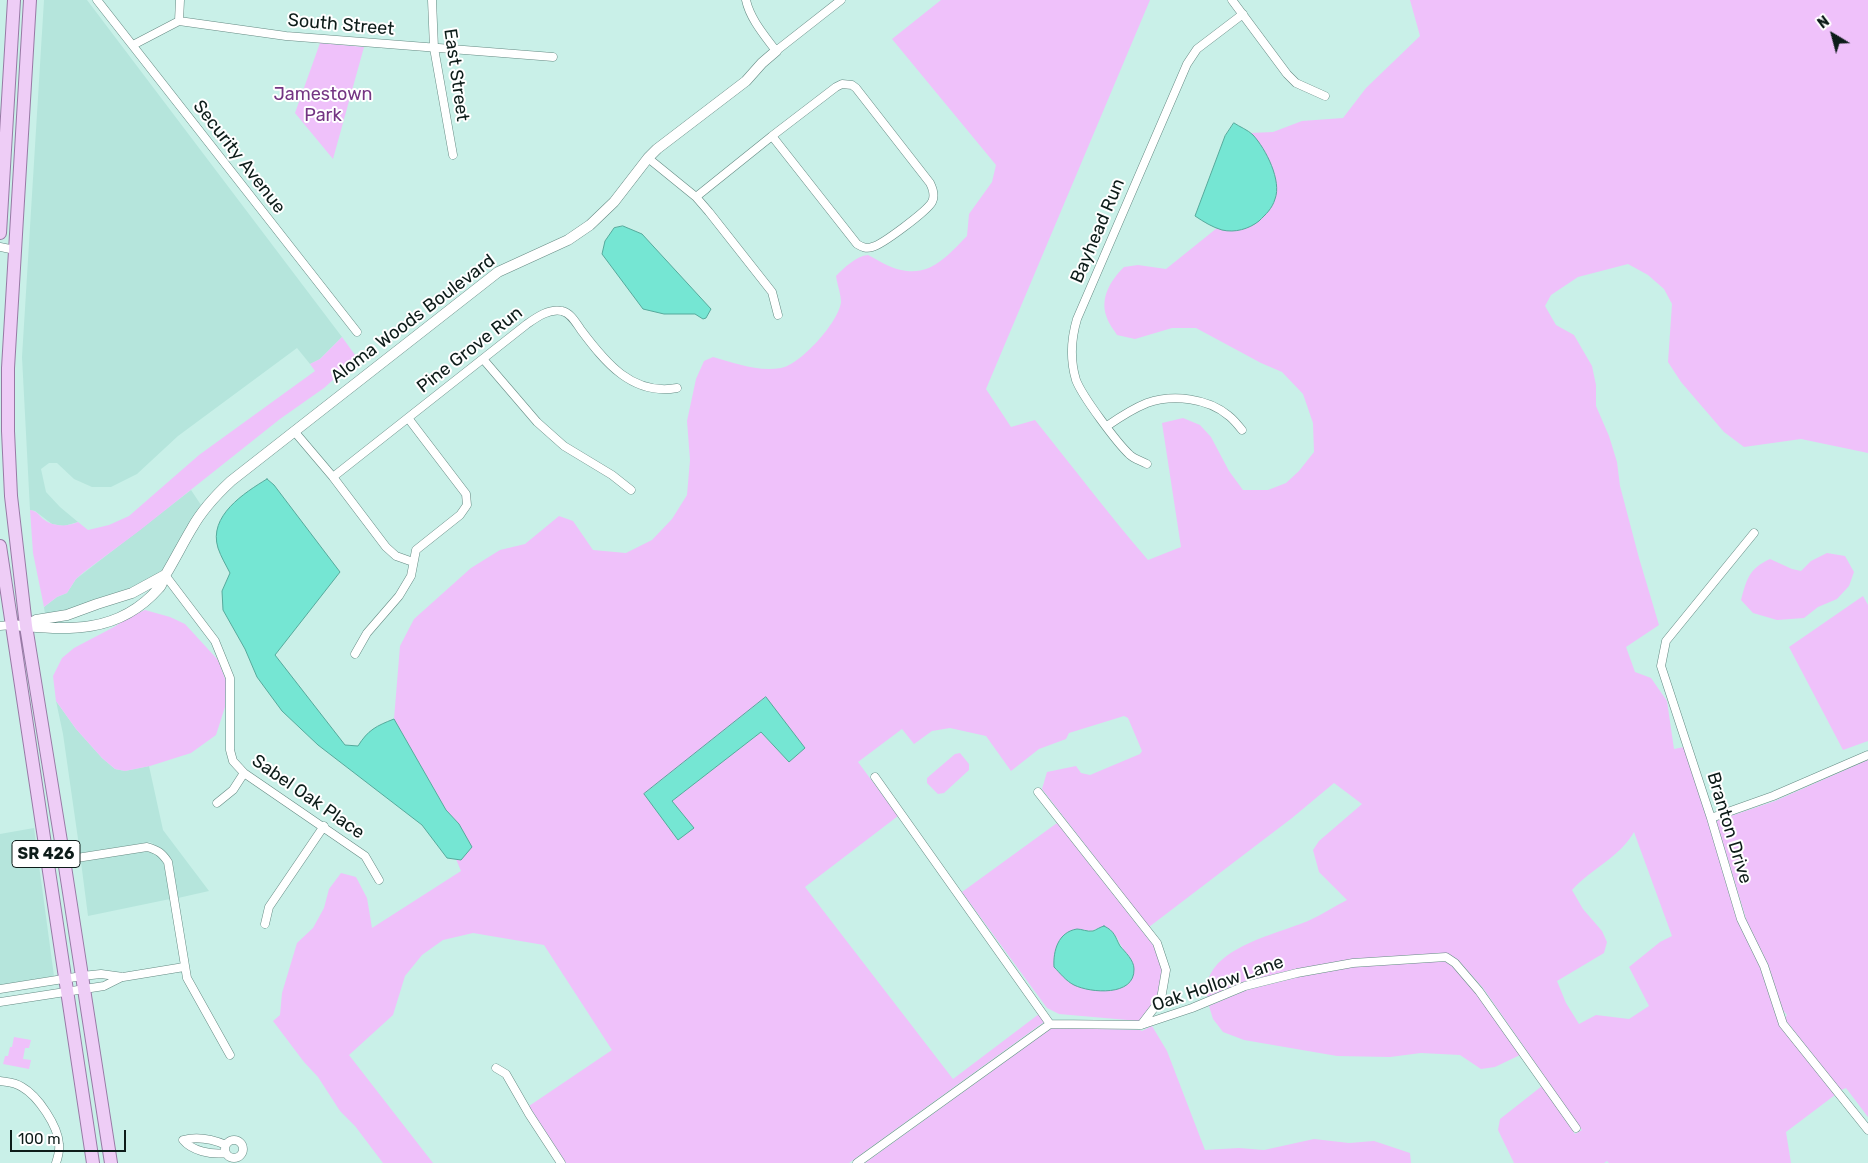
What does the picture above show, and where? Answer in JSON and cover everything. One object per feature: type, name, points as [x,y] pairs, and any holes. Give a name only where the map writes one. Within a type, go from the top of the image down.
[{"type":"main road","points":[[0,233],[14,0]]},
{"type":"main road","name":"SR 426","points":[[30,0],[8,368],[11,496],[26,626],[111,1163]]},
{"type":"main road","name":"SR 426","points":[[0,546],[6,626],[66,985],[93,1163]]},
{"type":"street","name":"Security Avenue","points":[[97,0],[357,332]]},
{"type":"street","points":[[133,45],[179,21],[180,0]]},
{"type":"street","name":"East Street","points":[[432,0],[434,48],[453,155]]},
{"type":"street","points":[[746,0],[763,34],[776,51]]},
{"type":"street","name":"Aloma Woods Boulevard","points":[[6,626],[26,626],[44,629],[85,628],[107,623],[136,609],[161,587],[165,575],[172,566],[198,518],[210,502],[231,481],[498,272],[568,240],[590,225],[614,202],[657,149],[746,81],[776,51],[841,0]]},
{"type":"street","points":[[1232,0],[1296,83],[1325,96]]},
{"type":"street","name":"Bayhead Run","points":[[1147,464],[1131,457],[1083,394],[1076,380],[1072,360],[1072,336],[1077,319],[1187,64],[1197,50],[1243,14]]},
{"type":"street","name":"South Street","points":[[179,21],[286,36],[553,57]]},
{"type":"street","points":[[696,197],[772,136],[842,84],[852,85],[930,183],[934,196],[932,202],[881,244],[866,248],[861,247],[772,136]]},
{"type":"street","points":[[648,158],[696,197],[772,292],[778,314]]},
{"type":"street","points":[[0,247],[15,250]]},
{"type":"street","name":"Pine Grove Run","points":[[333,477],[536,317],[552,311],[562,310],[571,317],[608,363],[626,378],[657,390],[663,391],[677,388]]},
{"type":"street","points":[[483,359],[536,422],[564,446],[612,475],[630,490]]},
{"type":"street","points":[[1107,426],[1127,412],[1149,402],[1175,398],[1202,402],[1229,416],[1242,430]]},
{"type":"street","points":[[355,654],[367,633],[403,590],[411,576],[416,550],[460,515],[467,504],[466,494],[408,418]]},
{"type":"street","points":[[294,431],[333,477],[386,547],[396,556],[413,562]]},
{"type":"street","name":"Branton Drive","points":[[1754,533],[1666,641],[1661,666],[1711,818],[1741,919],[1764,966],[1783,1024],[1868,1130]]},
{"type":"street","name":"Aloma Woods Boulevard","points":[[26,626],[36,620],[67,615],[132,592],[165,575]]},
{"type":"street","name":"Sabel Oak Place","points":[[165,575],[215,641],[230,678],[230,750],[233,761],[244,773],[324,826],[365,856],[379,880]]},
{"type":"street","points":[[1711,818],[1773,796],[1868,755]]},
{"type":"street","points":[[217,803],[233,790],[244,773]]},
{"type":"street","points":[[857,1163],[1050,1024],[875,777]]},
{"type":"street","points":[[1038,792],[1157,943],[1166,970],[1161,999],[1141,1025]]},
{"type":"street","points":[[265,924],[269,907],[324,826]]},
{"type":"street","points":[[64,860],[147,847],[163,854],[168,862],[187,978],[230,1055]]},
{"type":"street","name":"Oak Hollow Lane","points":[[1050,1024],[1141,1025],[1192,1008],[1245,986],[1297,973],[1353,963],[1446,957],[1455,963],[1479,991],[1576,1128]]},
{"type":"street","points":[[0,989],[83,983],[104,986],[123,977],[184,967]]},
{"type":"street","points":[[0,1002],[66,985],[83,983],[101,974],[123,977]]},
{"type":"street","points":[[496,1068],[506,1074],[528,1114],[561,1163]]},
{"type":"street","points":[[0,1081],[21,1086],[29,1092],[44,1110],[58,1137],[60,1145],[56,1163]]},
{"type":"street","points":[[194,1137],[204,1139],[213,1140],[226,1149],[219,1154],[190,1148],[183,1140],[194,1137]]},
{"type":"street","points":[[201,1150],[204,1139]]},
{"type":"shaded area","points":[[44,0],[87,0],[342,337],[320,359],[310,364],[297,348],[178,436],[137,474],[111,487],[92,487],[74,479],[57,463],[49,463],[41,469],[46,492],[78,522],[64,526],[52,524],[35,511],[30,510],[22,357]]},
{"type":"shaded area","points":[[1234,123],[1251,133],[1263,148],[1275,175],[1277,192],[1272,206],[1259,221],[1242,230],[1227,231],[1211,226],[1195,216],[1225,136]]},
{"type":"shaded area","points":[[623,226],[642,234],[711,309],[706,318],[703,319],[695,314],[664,314],[643,309],[602,254],[605,241],[614,228]]},
{"type":"shaded area","points":[[267,479],[274,485],[340,572],[275,655],[345,745],[358,746],[373,729],[394,719],[446,810],[459,824],[472,847],[461,860],[447,858],[422,825],[318,745],[282,711],[257,677],[245,649],[223,610],[222,591],[230,573],[219,551],[216,536],[218,526],[230,507],[248,491]]},
{"type":"shaded area","points":[[191,490],[201,505],[162,572],[130,588],[66,611],[45,615],[44,607],[57,597],[67,593],[76,579]]},
{"type":"shaded area","points":[[766,697],[805,748],[789,762],[761,732],[672,801],[694,828],[678,840],[644,794]]},
{"type":"shaded area","points":[[56,701],[76,729],[102,758],[115,769],[125,771],[149,766],[163,830],[209,891],[178,898],[172,860],[165,851],[150,842],[80,853],[63,734]]},
{"type":"shaded area","points":[[34,828],[54,976],[0,985],[0,834]]},
{"type":"shaded area","points":[[147,851],[156,854],[164,863],[170,899],[88,916],[81,862]]},
{"type":"shaded area","points":[[1104,926],[1113,932],[1120,946],[1131,959],[1134,966],[1132,978],[1120,988],[1110,990],[1090,990],[1074,985],[1054,967],[1054,955],[1058,943],[1065,934],[1071,931],[1077,929],[1093,931]]},
{"type":"green space","points":[[941,0],[1150,0],[986,389],[1011,427],[1035,420],[1148,560],[1181,547],[1162,423],[1183,418],[1200,425],[1211,437],[1229,471],[1243,490],[1268,490],[1286,483],[1299,471],[1314,452],[1313,423],[1303,394],[1282,372],[1261,363],[1196,328],[1172,328],[1135,339],[1117,335],[1105,311],[1104,303],[1108,290],[1124,267],[1138,265],[1166,269],[1217,228],[1235,230],[1253,225],[1253,135],[1250,133],[1273,132],[1302,121],[1343,118],[1366,88],[1420,36],[1410,0],[1868,0],[1868,453],[1801,439],[1744,447],[1724,432],[1681,382],[1668,362],[1672,304],[1664,289],[1648,275],[1628,264],[1578,277],[1551,295],[1545,306],[1556,325],[1574,335],[1592,366],[1596,385],[1596,406],[1609,436],[1617,462],[1620,486],[1659,625],[1626,647],[1635,672],[1651,678],[1667,701],[1674,749],[1684,747],[1737,920],[1760,967],[1779,1025],[1835,1095],[1786,1132],[1791,1163],[1609,1163],[1607,1161],[1604,1163],[1514,1163],[1498,1130],[1500,1119],[1542,1086],[1575,1134],[1582,1130],[1483,988],[1458,960],[1447,953],[1353,959],[1296,969],[1243,982],[1207,997],[1208,980],[1216,966],[1228,955],[1261,938],[1310,920],[1347,900],[1319,872],[1313,850],[1319,841],[1362,804],[1334,783],[1292,818],[1149,927],[1042,789],[1047,772],[1076,766],[1081,773],[1090,775],[1140,754],[1142,751],[1128,718],[1124,716],[1069,733],[1066,739],[1039,749],[1011,771],[986,736],[950,728],[932,731],[914,744],[902,729],[858,762],[898,816],[805,887],[953,1079],[1039,1014],[1044,1022],[849,1163],[566,1163],[529,1106],[612,1050],[544,945],[473,933],[443,940],[422,955],[405,976],[393,1015],[349,1055],[433,1163],[383,1163],[355,1126],[340,1111],[318,1077],[304,1062],[273,1021],[280,1015],[282,993],[297,943],[313,928],[324,908],[329,889],[341,873],[356,877],[367,898],[372,928],[461,871],[456,859],[461,860],[459,824],[446,810],[394,719],[400,646],[414,619],[471,568],[500,550],[525,544],[559,516],[573,521],[593,550],[626,553],[652,540],[672,519],[687,495],[690,460],[687,421],[696,379],[704,361],[713,357],[763,369],[781,368],[789,365],[808,351],[826,331],[839,310],[841,302],[836,276],[850,263],[868,255],[897,269],[921,270],[938,263],[967,236],[969,214],[992,182],[996,165],[892,39]],"holes":[[[766,697],[789,762],[761,732],[672,801]],[[1634,832],[1672,936],[1660,942],[1629,967],[1649,1006],[1629,1019],[1596,1015],[1579,1024],[1566,1003],[1557,981],[1604,953],[1607,942],[1602,931],[1583,909],[1572,890],[1621,849]]]},
{"type":"green space","name":"Jamestown Park","points":[[320,43],[364,47],[333,159],[295,113]]},
{"type":"green space","points":[[342,337],[355,355],[344,370],[324,388],[280,419],[139,531],[84,572],[76,579],[67,593],[57,597],[44,607],[33,553],[30,510],[36,512],[51,524],[69,525],[78,522],[88,530],[109,525],[129,516],[199,455],[315,371],[310,364],[320,359]]},
{"type":"green space","points":[[1827,553],[1845,556],[1854,572],[1849,586],[1837,599],[1818,607],[1804,618],[1777,620],[1753,613],[1741,600],[1750,575],[1757,567],[1770,559],[1801,571],[1811,561]]},
{"type":"green space","points":[[1863,596],[1868,605],[1868,741],[1843,750],[1789,647]]},
{"type":"green space","points":[[145,610],[170,617],[185,624],[218,660],[226,681],[225,707],[216,735],[191,753],[150,766],[125,771],[115,769],[102,758],[76,729],[56,701],[53,676],[62,658],[74,648]]},
{"type":"green space","points":[[960,753],[969,764],[969,770],[944,793],[938,794],[927,783],[927,778],[955,754]]},
{"type":"green space","points":[[1868,760],[1868,1117],[1846,1088],[1841,1090],[1787,1022],[1785,1018],[1787,1015],[1782,1009],[1768,964],[1747,922],[1716,821],[1775,801]]},
{"type":"green space","points":[[1057,823],[1153,945],[1162,970],[1157,997],[1139,1021],[1059,1014],[1047,1008],[962,892]],"holes":[[[1098,928],[1117,937],[1132,965],[1133,971],[1127,984],[1072,984],[1054,967],[1076,929],[1091,931]]]},
{"type":"green space","points":[[1445,961],[1466,979],[1520,1055],[1495,1067],[1481,1069],[1460,1055],[1421,1053],[1390,1057],[1337,1056],[1244,1040],[1223,1032],[1213,1019],[1209,1006],[1247,990],[1299,977],[1354,967]]},
{"type":"green space","points":[[1152,1026],[1167,1051],[1205,1150],[1239,1148],[1264,1150],[1314,1139],[1349,1143],[1374,1141],[1410,1153],[1411,1163],[865,1163],[1052,1028],[1142,1031]]},
{"type":"green space","points":[[14,1037],[31,1040],[29,1048],[25,1048],[23,1059],[31,1060],[29,1069],[3,1064],[5,1056],[8,1056],[10,1047],[12,1047]]}]
